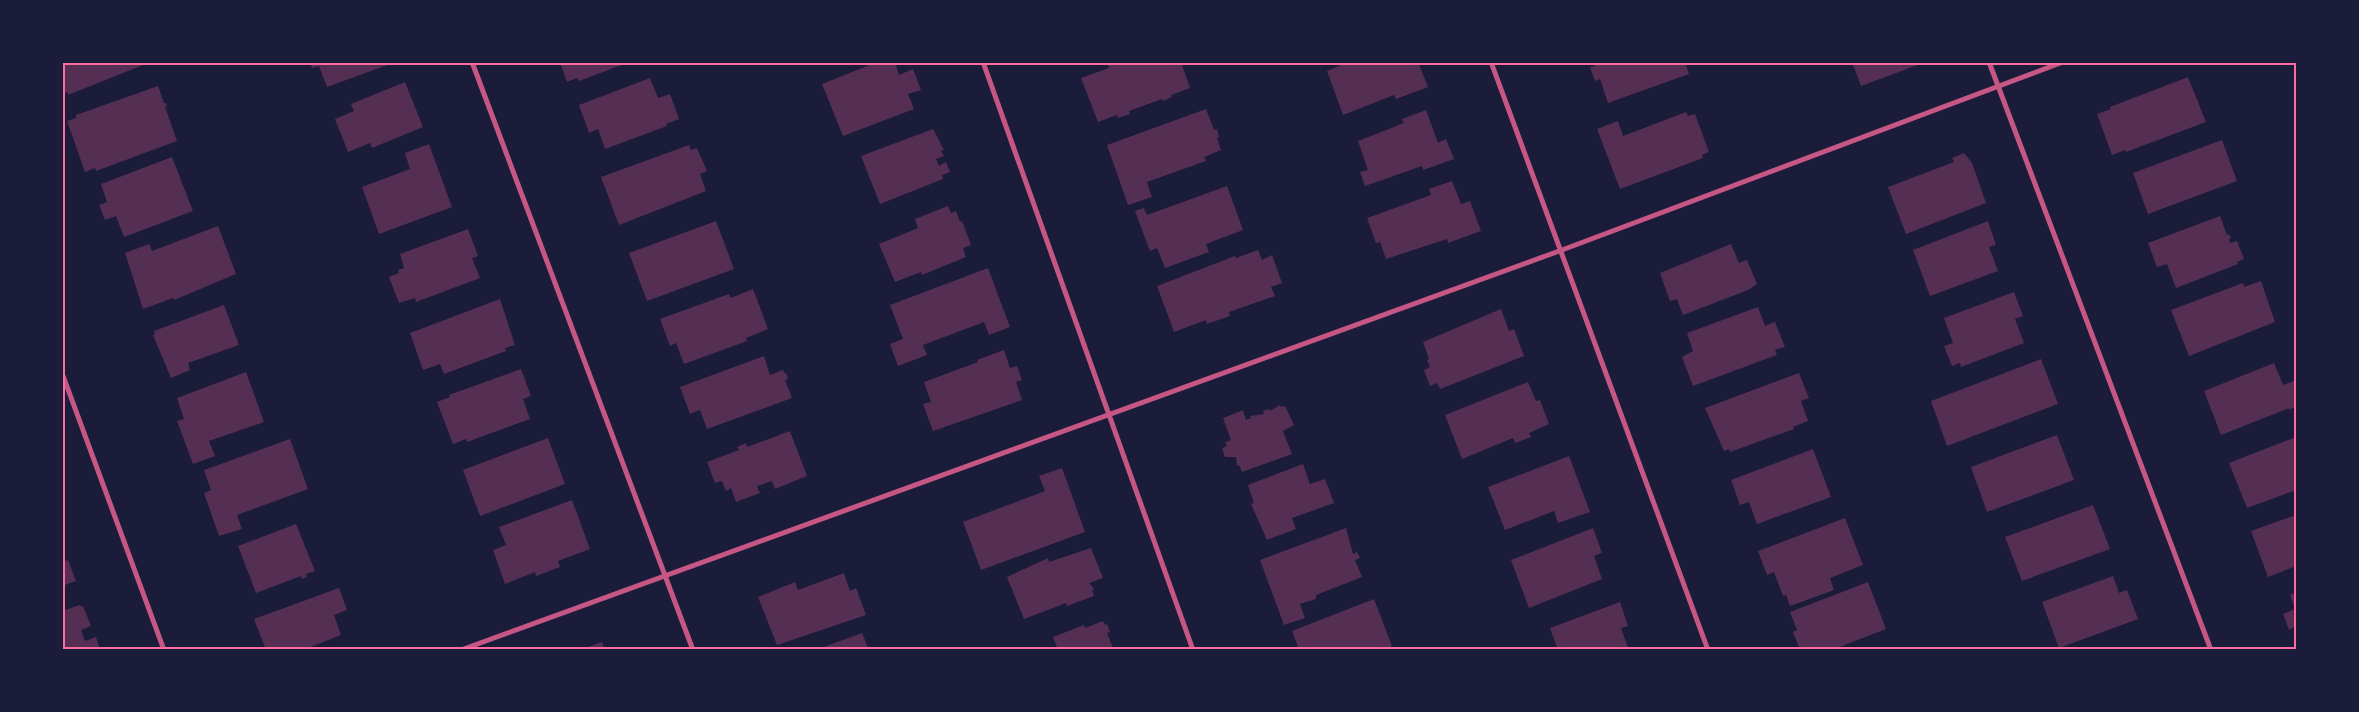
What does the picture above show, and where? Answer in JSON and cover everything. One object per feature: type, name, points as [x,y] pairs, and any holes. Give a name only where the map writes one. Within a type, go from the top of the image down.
[{"type":"street","points":[[472,62],[693,650]]},
{"type":"street","points":[[983,62],[1193,650]]},
{"type":"street","points":[[1491,62],[1562,250],[1708,650]]},
{"type":"street","points":[[1989,62],[2211,650]]},
{"type":"street","points":[[461,650],[1562,250],[2063,62]]},
{"type":"street","points":[[62,373],[164,650]]},
{"type":"building","points":[[62,62],[148,63],[68,95],[67,92],[62,94]]},
{"type":"building","points":[[310,62],[393,63],[327,87],[319,66],[312,68]]},
{"type":"building","points":[[560,62],[627,63],[579,81],[577,78],[567,82]]},
{"type":"building","points":[[877,62],[895,62],[899,75],[913,69],[921,90],[908,94],[914,109],[843,136],[822,84]]},
{"type":"building","points":[[1181,62],[1190,88],[1171,95],[1172,97],[1163,101],[1162,99],[1129,111],[1130,114],[1118,118],[1117,115],[1098,122],[1081,78],[1109,68],[1107,63]]},
{"type":"building","points":[[1348,62],[1418,62],[1428,87],[1396,99],[1394,95],[1343,115],[1327,71]]},
{"type":"building","points":[[1594,62],[1685,62],[1689,74],[1608,103],[1600,79],[1595,81],[1590,67],[1595,66]]},
{"type":"building","points":[[1852,62],[1923,62],[1923,63],[1861,86]]},
{"type":"building","points":[[2188,77],[2206,122],[2126,152],[2125,150],[2112,155],[2097,114],[2111,109],[2110,107]]},
{"type":"building","points":[[650,78],[658,98],[670,94],[679,119],[666,124],[667,126],[605,149],[598,129],[589,133],[579,105]]},
{"type":"building","points":[[405,82],[423,127],[372,148],[370,143],[348,152],[335,119],[354,111],[351,104]]},
{"type":"building","points":[[158,86],[164,103],[166,103],[167,106],[165,107],[177,141],[96,171],[95,168],[85,172],[67,121],[76,118],[76,115]]},
{"type":"building","points":[[1206,109],[1214,130],[1217,129],[1219,137],[1217,138],[1221,150],[1204,157],[1206,161],[1147,182],[1152,197],[1128,205],[1107,145]]},
{"type":"building","points":[[1426,110],[1438,143],[1446,139],[1454,159],[1423,170],[1422,166],[1365,186],[1360,172],[1368,170],[1358,141],[1404,123],[1402,119]]},
{"type":"building","points":[[1686,112],[1688,116],[1695,114],[1709,152],[1702,155],[1703,158],[1620,189],[1597,129],[1618,121],[1623,136]]},
{"type":"building","points":[[933,129],[944,150],[941,151],[944,156],[936,159],[939,166],[946,162],[950,172],[942,175],[943,179],[880,204],[861,156]]},
{"type":"building","points":[[2222,140],[2237,181],[2148,214],[2133,173]]},
{"type":"building","points":[[429,144],[452,207],[379,234],[362,187],[410,169],[405,153]]},
{"type":"building","points":[[689,145],[691,150],[697,148],[707,171],[700,174],[706,191],[619,225],[601,177]]},
{"type":"building","points":[[1964,153],[1972,163],[1986,203],[1906,234],[1888,187],[1954,162],[1952,158]]},
{"type":"building","points":[[172,157],[193,211],[124,237],[116,216],[105,220],[99,205],[107,202],[101,184]]},
{"type":"building","points":[[1452,181],[1461,204],[1470,201],[1481,231],[1448,243],[1447,239],[1386,259],[1380,242],[1376,243],[1367,218],[1431,195],[1429,189]]},
{"type":"building","points":[[1227,186],[1243,230],[1206,244],[1209,252],[1165,268],[1157,248],[1150,251],[1135,211],[1144,208],[1147,215]]},
{"type":"building","points":[[948,206],[951,213],[956,211],[960,222],[962,221],[971,245],[963,248],[966,257],[922,275],[921,272],[895,282],[879,244],[918,228],[915,219]]},
{"type":"building","points":[[2220,216],[2227,235],[2229,234],[2231,238],[2229,239],[2230,243],[2237,241],[2244,259],[2237,262],[2238,264],[2176,288],[2167,264],[2157,267],[2148,243]]},
{"type":"building","points":[[716,221],[734,269],[647,301],[629,253]]},
{"type":"building","points":[[1988,221],[1996,245],[1989,247],[1998,271],[1930,296],[1913,250]]},
{"type":"building","points":[[218,226],[236,274],[174,300],[173,298],[143,309],[125,253],[149,244],[152,251]]},
{"type":"building","points":[[468,229],[478,256],[472,258],[480,278],[416,302],[415,298],[399,303],[389,277],[399,273],[398,270],[404,268],[400,254]]},
{"type":"building","points":[[1731,244],[1739,263],[1747,260],[1757,284],[1748,290],[1683,315],[1677,299],[1670,301],[1660,273]]},
{"type":"building","points":[[1258,250],[1262,260],[1272,255],[1282,283],[1271,287],[1275,296],[1229,312],[1230,316],[1207,324],[1206,320],[1174,332],[1157,286],[1235,256],[1236,258]]},
{"type":"building","points":[[988,268],[1010,327],[989,335],[984,322],[923,345],[927,355],[898,366],[890,344],[903,339],[890,305]]},
{"type":"building","points":[[2261,281],[2275,322],[2189,356],[2171,310],[2243,283],[2244,287]]},
{"type":"building","points":[[753,289],[768,329],[746,338],[747,341],[684,364],[676,343],[670,346],[660,319],[729,294],[731,298]]},
{"type":"building","points":[[2014,292],[2023,316],[2015,319],[2024,343],[1961,367],[1960,363],[1952,366],[1944,346],[1953,343],[1944,318]]},
{"type":"building","points":[[500,299],[515,345],[505,348],[506,351],[444,374],[440,364],[423,370],[410,333]]},
{"type":"building","points":[[224,305],[239,345],[188,363],[190,370],[171,378],[153,335],[155,334],[154,331]]},
{"type":"building","points":[[1758,307],[1765,326],[1775,322],[1785,347],[1775,350],[1777,355],[1693,386],[1682,357],[1693,351],[1687,333]]},
{"type":"building","points":[[1501,309],[1509,331],[1514,329],[1524,356],[1440,389],[1437,383],[1430,386],[1424,370],[1430,367],[1423,342]]},
{"type":"building","points":[[1004,350],[1010,368],[1017,366],[1022,380],[1016,382],[1022,400],[933,431],[923,404],[931,402],[924,382]]},
{"type":"building","points":[[764,356],[770,375],[783,370],[786,373],[788,379],[785,380],[792,398],[707,429],[700,410],[690,414],[680,387]]},
{"type":"building","points":[[2041,359],[2058,404],[1947,446],[1931,401]]},
{"type":"building","points":[[2274,363],[2283,385],[2294,381],[2296,387],[2295,407],[2221,435],[2204,391]]},
{"type":"building","points":[[521,369],[531,396],[523,399],[530,419],[467,442],[466,439],[453,444],[437,402],[450,397],[449,395]]},
{"type":"building","points":[[246,372],[264,422],[209,441],[215,456],[193,464],[177,421],[184,419],[177,398]]},
{"type":"building","points":[[1799,373],[1809,398],[1801,401],[1808,421],[1793,427],[1794,429],[1730,452],[1729,449],[1724,451],[1705,408]]},
{"type":"building","points":[[1528,382],[1536,401],[1540,400],[1549,424],[1529,433],[1531,437],[1515,443],[1513,438],[1462,459],[1445,415]]},
{"type":"building","points":[[1280,405],[1281,407],[1285,406],[1294,425],[1283,431],[1292,454],[1242,472],[1239,465],[1237,466],[1236,457],[1225,457],[1222,448],[1227,446],[1225,442],[1231,440],[1223,418],[1243,410],[1246,420],[1251,418],[1250,416],[1264,414],[1263,411],[1269,409],[1270,411]]},
{"type":"building","points":[[790,431],[807,476],[775,489],[772,481],[757,486],[760,493],[736,502],[731,488],[726,491],[722,481],[715,483],[707,462],[739,450],[737,447],[746,443],[747,447]]},
{"type":"building","points":[[2057,435],[2074,480],[1987,512],[1971,467]]},
{"type":"building","points":[[2296,437],[2296,490],[2247,508],[2229,463]]},
{"type":"building","points":[[548,438],[565,484],[480,516],[463,470]]},
{"type":"building","points":[[290,439],[308,489],[237,515],[242,529],[219,536],[204,493],[211,490],[204,470]]},
{"type":"building","points":[[1813,449],[1831,497],[1757,524],[1749,502],[1740,505],[1731,480]]},
{"type":"building","points":[[1569,456],[1590,512],[1558,523],[1554,511],[1505,530],[1488,487]]},
{"type":"building","points":[[1303,464],[1310,484],[1325,479],[1334,503],[1292,518],[1296,529],[1267,540],[1251,504],[1254,503],[1248,485]]},
{"type":"building","points":[[1062,468],[1085,532],[981,570],[963,522],[1045,491],[1039,476]]},
{"type":"building","points":[[572,500],[590,549],[558,561],[560,567],[536,576],[535,572],[505,584],[493,550],[506,545],[499,527]]},
{"type":"building","points":[[2093,505],[2110,549],[2022,581],[2005,537]]},
{"type":"building","points":[[2296,515],[2296,566],[2268,577],[2251,531]]},
{"type":"building","points":[[1845,518],[1863,565],[1830,578],[1834,590],[1790,606],[1786,595],[1783,596],[1774,572],[1767,575],[1758,551]]},
{"type":"building","points":[[296,524],[315,571],[306,574],[307,577],[302,579],[301,576],[256,593],[238,546]]},
{"type":"building","points":[[1346,528],[1353,554],[1357,552],[1360,558],[1355,560],[1362,577],[1316,595],[1316,599],[1300,604],[1305,618],[1284,625],[1260,560]]},
{"type":"building","points":[[1593,528],[1602,553],[1594,556],[1602,579],[1529,608],[1511,560]]},
{"type":"building","points":[[1091,548],[1103,578],[1089,583],[1094,589],[1092,590],[1094,596],[1067,606],[1066,603],[1024,619],[1007,577],[1048,558],[1049,562]]},
{"type":"building","points":[[68,560],[76,581],[62,586],[62,562]]},
{"type":"building","points":[[844,573],[850,591],[856,588],[866,615],[777,645],[758,597],[795,582],[798,590]]},
{"type":"building","points":[[2113,576],[2119,593],[2127,590],[2138,619],[2059,648],[2042,602]]},
{"type":"building","points":[[1868,582],[1886,629],[1832,650],[1800,650],[1793,632],[1797,630],[1790,612]]},
{"type":"building","points":[[339,588],[347,610],[334,615],[341,635],[303,650],[266,650],[254,619]]},
{"type":"building","points":[[2296,592],[2296,626],[2289,630],[2283,614],[2295,609],[2290,595]]},
{"type":"building","points":[[1374,599],[1392,646],[1383,650],[1299,650],[1292,631]]},
{"type":"building","points":[[1620,602],[1628,626],[1621,628],[1629,650],[1558,650],[1550,628]]},
{"type":"building","points":[[80,605],[81,607],[83,606],[91,626],[81,630],[85,641],[96,637],[100,650],[62,650],[62,611]]},
{"type":"building","points":[[1103,621],[1105,625],[1107,624],[1110,632],[1107,633],[1114,650],[1058,650],[1053,637],[1084,625],[1085,628]]},
{"type":"building","points":[[862,633],[869,650],[818,650],[818,649]]},
{"type":"building","points":[[602,642],[605,650],[582,650],[582,649]]}]
